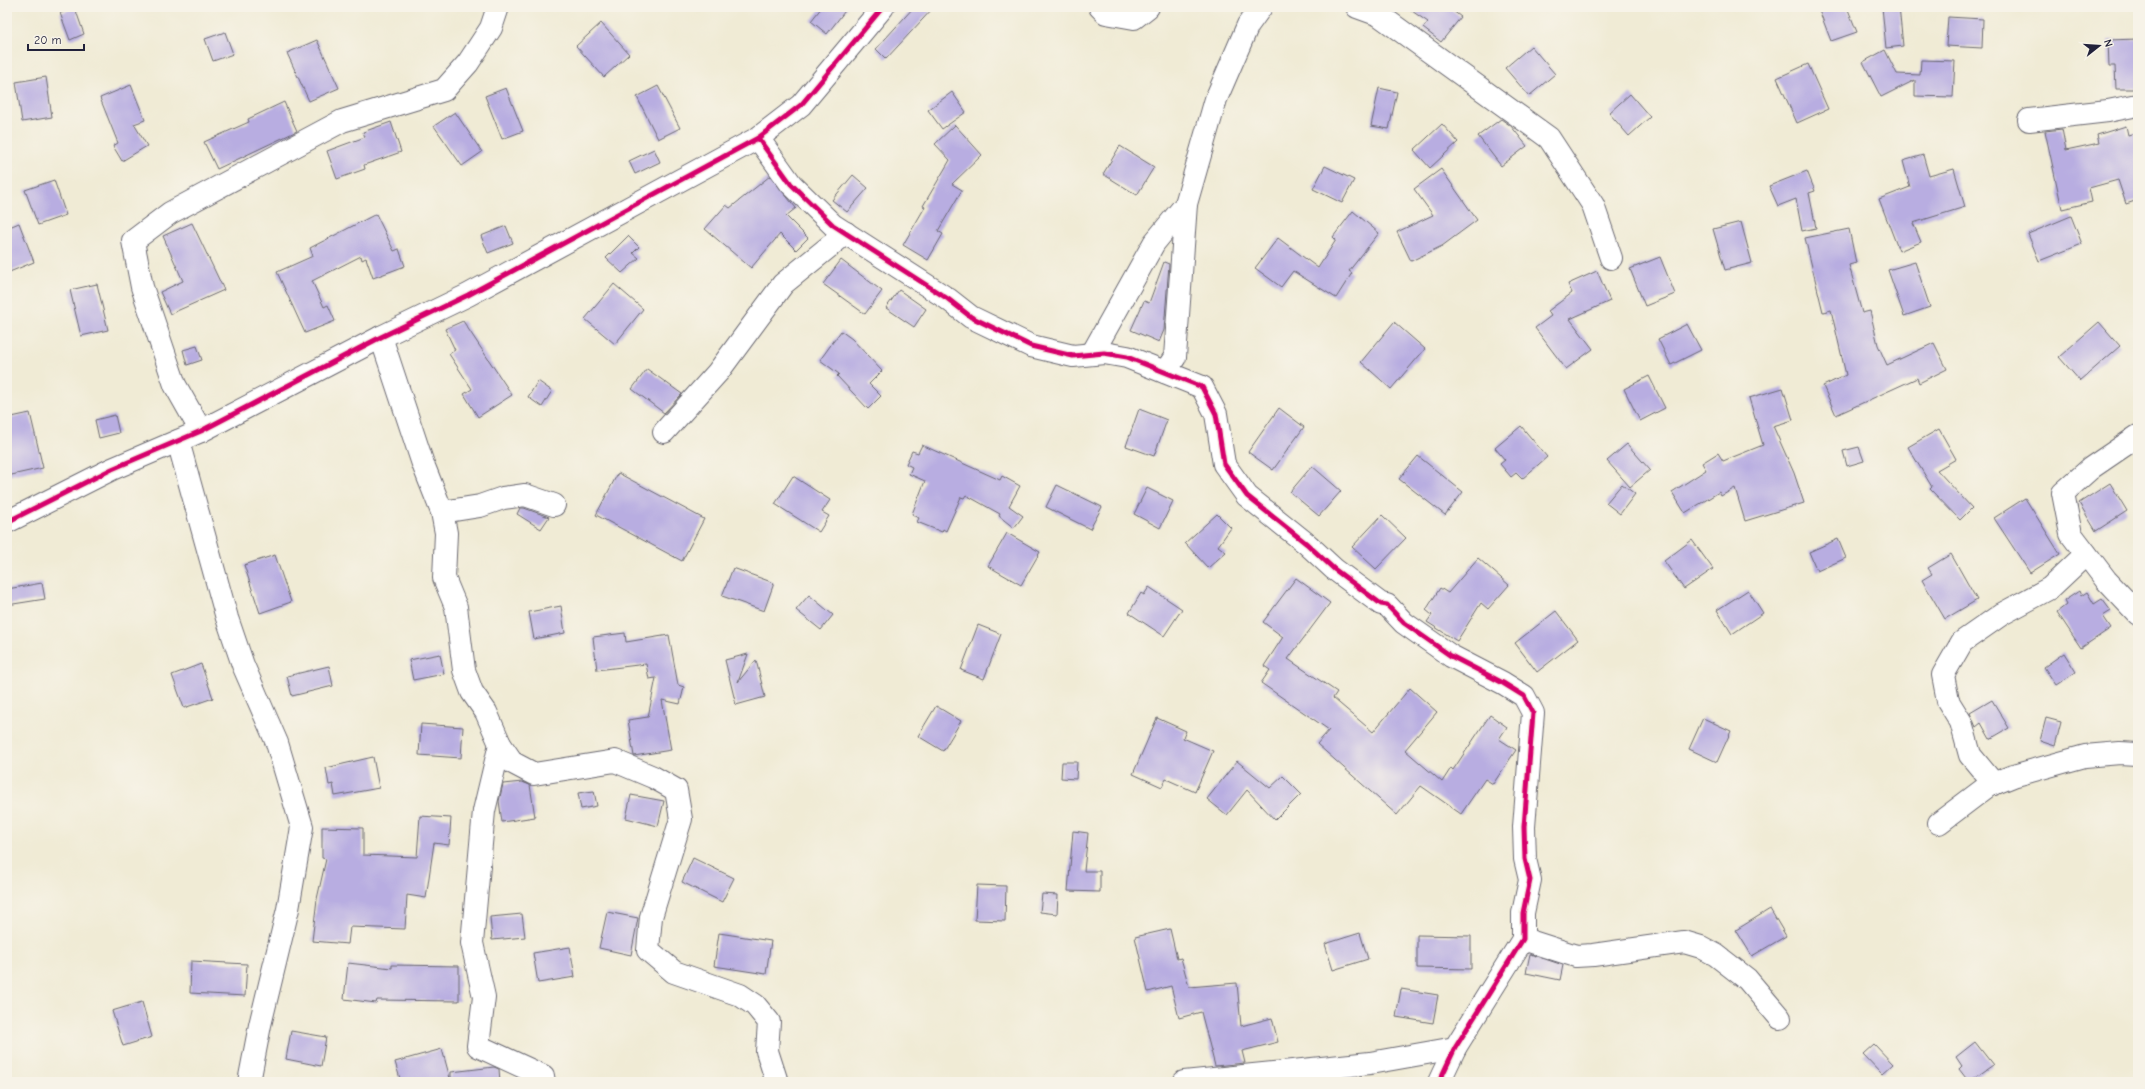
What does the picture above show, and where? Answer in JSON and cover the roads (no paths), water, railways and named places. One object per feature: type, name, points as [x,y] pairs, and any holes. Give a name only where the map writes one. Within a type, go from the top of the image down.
[{"type":"street","points":[[201,431],[175,384],[142,287],[133,241],[170,213],[342,121],[444,90],[468,63],[491,28],[498,7]]},
{"type":"street","points":[[7,522],[112,469],[201,431],[381,337],[468,295],[758,138],[801,105],[883,7]]},
{"type":"street","points":[[1100,7],[1106,13],[1134,18],[1148,7]]},
{"type":"street","points":[[1165,372],[1175,358],[1186,204],[1216,99],[1248,26],[1261,7]]},
{"type":"street","points":[[1357,7],[1379,14],[1549,138],[1593,205],[1611,258]]},
{"type":"street","points":[[2029,120],[2138,106]]},
{"type":"street","points":[[758,138],[790,184],[833,225],[948,299],[971,317],[1031,346],[1049,352],[1073,356],[1104,353],[1128,357],[1202,387],[1216,414],[1224,464],[1247,496],[1307,544],[1334,569],[1381,604],[1387,605],[1404,623],[1451,656],[1503,683],[1524,696],[1533,713],[1524,827],[1525,860],[1530,880],[1523,913],[1523,939],[1455,1048],[1439,1082]]},
{"type":"street","points":[[1092,354],[1154,243],[1186,204]]},
{"type":"street","points":[[664,432],[718,372],[783,284],[846,233]]},
{"type":"street","points":[[381,337],[423,464],[442,512],[446,533],[444,578],[456,607],[464,670],[472,692],[486,712],[500,744],[513,763],[534,774],[614,761],[653,777],[676,790],[681,819],[651,917],[648,950],[674,972],[740,995],[755,1005],[769,1022],[767,1052],[776,1079]]},
{"type":"street","points":[[2138,436],[2091,468],[2062,493],[2071,534],[2106,580],[2138,614]]},
{"type":"street","points":[[178,441],[227,618],[243,666],[277,743],[302,827],[288,909],[260,1025],[249,1082]]},
{"type":"street","points":[[442,512],[480,506],[504,498],[525,494],[554,505]]},
{"type":"street","points":[[1994,784],[1970,755],[1961,722],[1948,700],[1943,675],[1962,642],[2002,614],[2050,588],[2086,554]]},
{"type":"street","points":[[500,744],[484,811],[472,943],[484,997],[478,1046],[543,1076],[544,1082]]},
{"type":"street","points":[[1940,823],[1988,786],[2013,776],[2085,756],[2120,753],[2138,754]]},
{"type":"street","points":[[1523,939],[1576,956],[1684,942],[1701,947],[1716,955],[1748,979],[1780,1018]]},
{"type":"street","points":[[1184,1082],[1370,1063],[1455,1048]]}]
